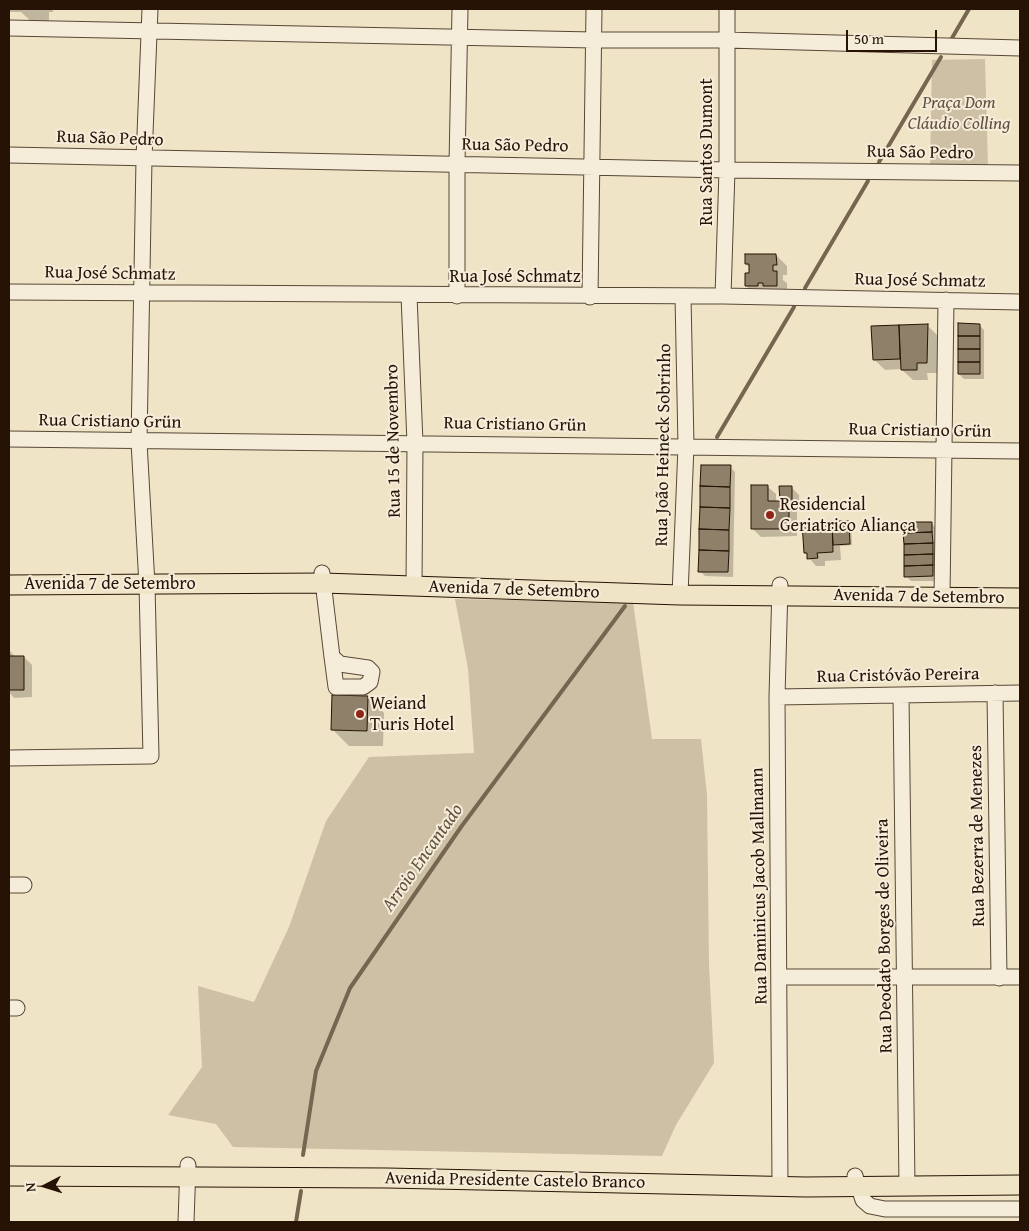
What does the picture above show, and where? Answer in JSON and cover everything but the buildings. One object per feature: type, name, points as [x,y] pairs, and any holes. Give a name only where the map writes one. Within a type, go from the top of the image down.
[{"type":"main road","name":"Avenida 7 de Setembro","points":[[13,579],[323,578],[680,589],[781,590],[942,591],[1020,586]]},
{"type":"main road","name":"Avenida 7 de Setembro","points":[[942,591],[1020,598]]},
{"type":"main road","name":"Avenida Presidente Castelo Branco","points":[[9,1166],[112,1171],[387,1167],[780,1180],[1020,1185]]},
{"type":"main road","name":"Avenida Presidente Castelo Branco","points":[[9,1176],[112,1171]]},
{"type":"main road","name":"Avenida Presidente Castelo Branco","points":[[907,1182],[1020,1175]]},
{"type":"street","points":[[9,758],[151,756],[147,579],[139,442],[144,159],[150,9]]},
{"type":"street","points":[[457,296],[460,9]]},
{"type":"street","points":[[590,296],[590,166],[594,9]]},
{"type":"street","name":"Rua Santos Dumont","points":[[723,296],[727,170],[726,40],[728,9]]},
{"type":"street","points":[[9,28],[593,40],[726,40],[1020,48]]},
{"type":"street","name":"Rua São Pedro","points":[[9,155],[727,170],[1020,173]]},
{"type":"street","name":"Rua José Schmatz","points":[[9,292],[723,296],[1020,302]]},
{"type":"street","name":"Rua 15 de Novembro","points":[[408,295],[414,442],[414,581]]},
{"type":"street","name":"Rua João Heineck Sobrinho","points":[[680,589],[686,446],[683,296]]},
{"type":"street","points":[[942,591],[946,300]]},
{"type":"street","name":"Rua Cristiano Grün","points":[[9,439],[139,442],[414,442],[1020,451]]},
{"type":"street","points":[[323,578],[332,657]]},
{"type":"street","name":"Rua Daminicus Jacob Mallmann","points":[[780,1180],[781,977],[777,697],[781,590]]},
{"type":"street","name":"Rua Bezerra de Menezes","points":[[994,693],[999,978]]},
{"type":"street","name":"Rua Cristóvão Pereira","points":[[777,697],[1020,693]]},
{"type":"street","name":"Rua Deodato Borges de Oliveira","points":[[901,695],[907,1182]]},
{"type":"street","points":[[9,886],[24,886]]},
{"type":"street","points":[[781,977],[904,979],[1020,977]]},
{"type":"street","points":[[186,1222],[187,1171]]},
{"type":"street","points":[[856,1181],[863,1200],[870,1206],[884,1210],[1020,1209]]},
{"type":"green space","name":"Praça Dom Cláudio Colling","points":[[985,59],[988,167],[930,167],[932,60]]},
{"type":"green space","points":[[455,599],[633,602],[652,739],[701,739],[707,795],[709,964],[714,1063],[676,1125],[662,1156],[233,1147],[216,1124],[168,1115],[202,1067],[198,986],[254,1002],[289,927],[326,821],[369,757],[474,753],[468,669]]},
{"type":"waterway","points":[[952,38],[969,9]]},
{"type":"waterway","points":[[879,162],[941,57]]},
{"type":"waterway","points":[[805,288],[868,181]]},
{"type":"waterway","points":[[717,437],[794,307]]},
{"type":"waterway","name":"Arroio Encantado","points":[[303,1155],[316,1071],[350,988],[461,827],[625,606]]},
{"type":"waterway","name":"Arroio Encantado","points":[[296,1222],[301,1191]]},
{"type":"place","name":"Residencial Geriatrico Aliança","points":[[770,515]]},
{"type":"place","name":"Weiand Turis Hotel","points":[[360,714]]}]
